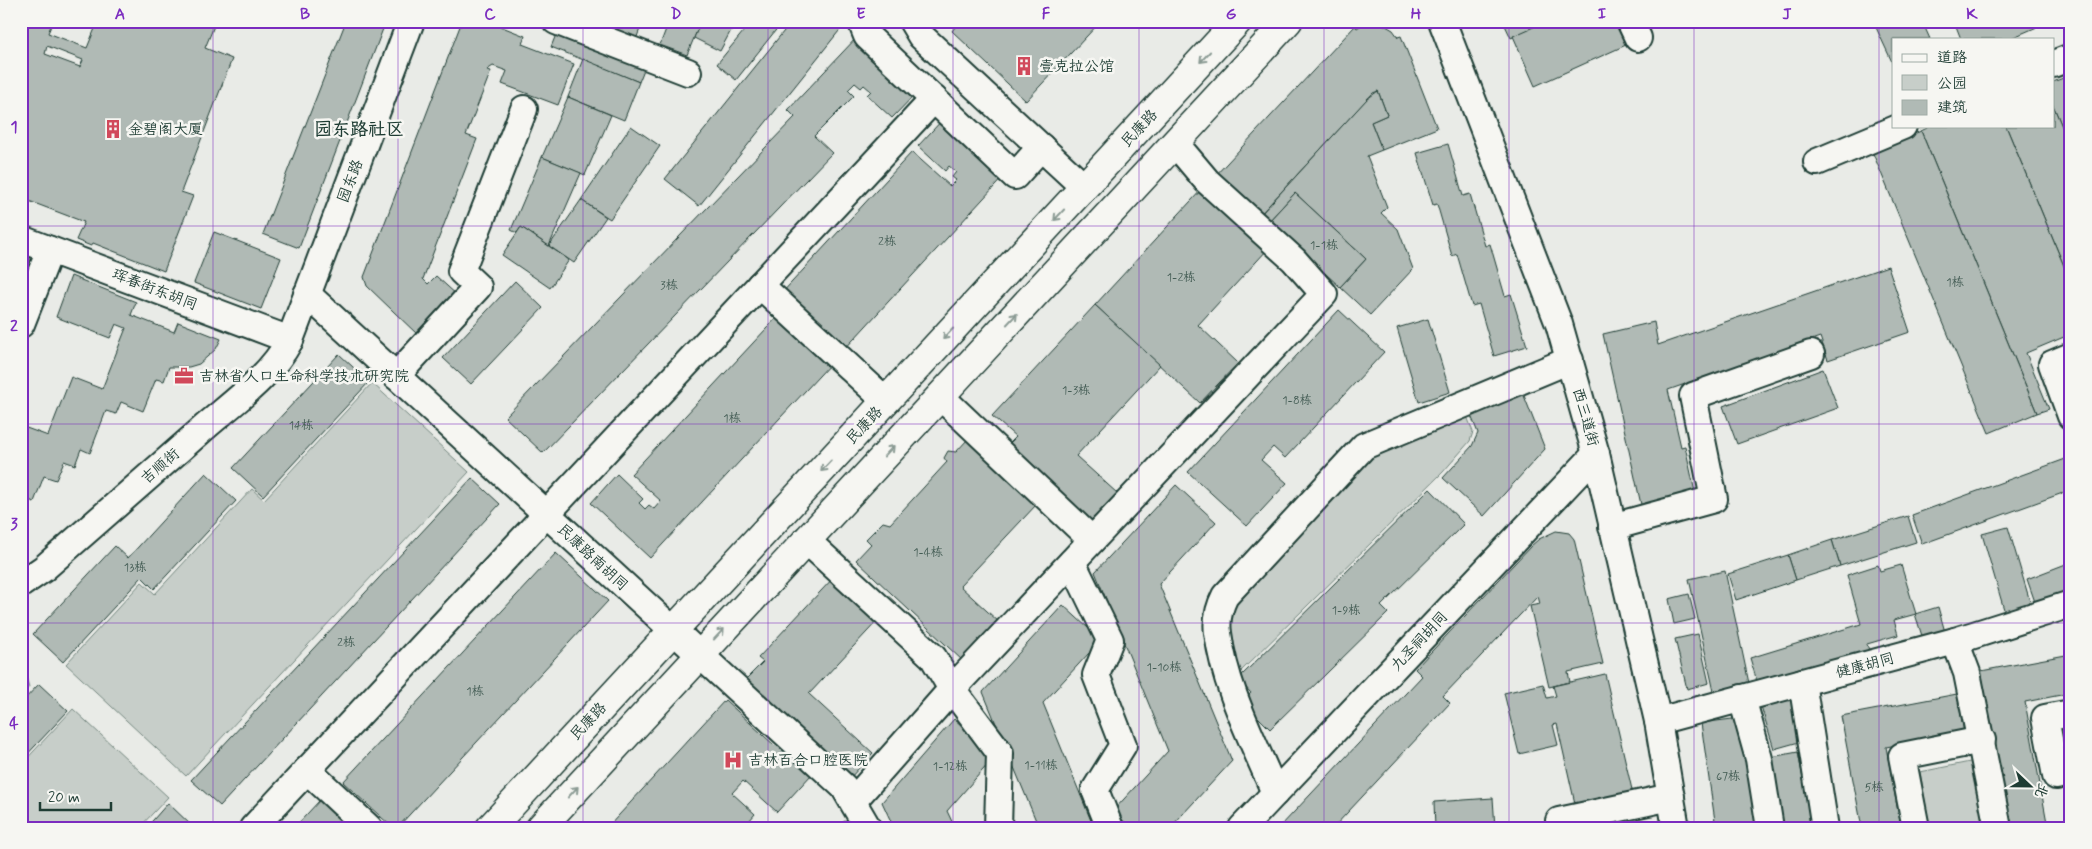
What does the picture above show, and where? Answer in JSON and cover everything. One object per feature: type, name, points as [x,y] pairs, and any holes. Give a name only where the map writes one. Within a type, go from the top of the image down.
[{"type":"main road","name":"民康路","points":[[490,828],[1238,21]]},
{"type":"main road","points":[[540,828],[1288,21]]},
{"type":"street","name":"园东路","points":[[290,340],[411,21]]},
{"type":"street","points":[[556,21],[688,72]]},
{"type":"street","points":[[860,21],[867,36],[1016,176],[1041,147]]},
{"type":"street","points":[[912,21],[921,36],[1084,187]]},
{"type":"street","name":"西三道街","points":[[1442,21],[1570,360],[1596,454],[1658,721],[1676,828]]},
{"type":"street","points":[[2054,64],[2071,57]]},
{"type":"street","points":[[253,828],[545,513],[934,99]]},
{"type":"street","points":[[396,376],[478,288],[461,271],[524,109]]},
{"type":"street","points":[[1817,162],[1898,128]]},
{"type":"street","points":[[854,800],[952,689],[1324,294],[1294,260],[1207,181],[1174,143]]},
{"type":"street","name":"珲春街东胡同","points":[[21,238],[290,340]]},
{"type":"street","points":[[21,324],[50,250]]},
{"type":"street","points":[[760,284],[886,402]]},
{"type":"street","name":"民康路南胡同","points":[[307,294],[844,787],[854,800],[868,828]]},
{"type":"street","name":"吉顺街","points":[[21,584],[43,569],[274,366],[290,340]]},
{"type":"street","points":[[1612,527],[1714,499],[1692,396],[1811,354]]},
{"type":"street","points":[[2071,356],[2052,364],[2071,416]]},
{"type":"street","points":[[1275,793],[1232,690],[1220,642],[1217,618],[1225,596],[1364,446],[1570,360]]},
{"type":"street","points":[[940,396],[1092,540]]},
{"type":"street","name":"九圣祠胡同","points":[[1242,828],[1596,454]]},
{"type":"street","points":[[806,540],[933,657],[952,689],[1000,753],[998,828]]},
{"type":"street","points":[[1072,562],[1110,640],[1096,675],[1123,745],[1094,790],[1110,828]]},
{"type":"street","name":"健康胡同","points":[[1658,721],[1955,641],[2071,604]]},
{"type":"street","points":[[1955,641],[1967,672],[1998,828]]},
{"type":"street","points":[[1802,682],[1825,828]]},
{"type":"street","points":[[1742,698],[1760,759],[1770,828]]},
{"type":"street","points":[[2071,713],[2045,718],[2056,776],[2071,774]]},
{"type":"street","points":[[1916,828],[1902,756],[1982,740]]},
{"type":"street","points":[[307,770],[369,828]]},
{"type":"street","points":[[1559,821],[1590,821],[1671,798]]},
{"type":"green space","points":[[372,383],[469,472],[186,776],[66,664],[142,582],[155,594],[252,489],[264,500]]},
{"type":"green space","points":[[1465,411],[1473,432],[1470,441],[1443,472],[1238,674],[1224,610],[1366,453]]},
{"type":"green space","points":[[21,659],[29,687],[21,696]]},
{"type":"green space","points":[[73,709],[168,797],[139,828],[21,828],[21,765]]},
{"type":"green space","points":[[1975,761],[1987,828],[1930,828],[1920,772]]},
{"type":"building","name":"金碧阁大厦","points":[[21,21],[53,21],[48,33],[87,48],[98,21],[216,21],[205,48],[232,59],[181,192],[193,196],[164,271],[93,243],[91,246],[76,240],[84,222],[21,198]],"holes":[[[47,46],[83,60],[80,67],[45,54]]]},
{"type":"building","points":[[346,21],[386,21],[299,248],[263,234]]},
{"type":"building","points":[[462,21],[487,21],[525,36],[522,44],[574,64],[558,105],[502,84],[507,71],[493,66],[487,70],[491,71],[466,135],[477,139],[423,279],[428,284],[436,276],[458,296],[419,336],[367,286],[364,277]]},
{"type":"building","points":[[601,21],[643,21],[635,42],[598,28]]},
{"type":"building","points":[[669,21],[701,21],[687,55],[660,45]]},
{"type":"building","points":[[701,21],[736,21],[720,51],[694,38]]},
{"type":"building","points":[[752,21],[783,21],[736,80],[717,64]]},
{"type":"building","points":[[792,21],[847,21],[699,206],[665,179]]},
{"type":"building","name":"壹克拉公馆","points":[[960,21],[1101,21],[1026,101],[952,31]]},
{"type":"building","points":[[1503,21],[1537,21],[1539,25],[1511,38]]},
{"type":"building","points":[[1547,21],[1615,21],[1626,45],[1535,86],[1513,36]]},
{"type":"building","points":[[1873,21],[1922,21],[1930,38],[1892,38],[1892,62]]},
{"type":"building","points":[[1954,21],[2051,21],[2011,38],[1961,38]]},
{"type":"building","points":[[1379,22],[1393,30],[1398,37],[1401,36],[1437,128],[1382,150],[1371,122],[1387,115],[1378,91],[1373,93],[1256,219],[1213,178],[1355,26],[1357,28],[1363,24]]},
{"type":"building","points":[[557,32],[645,67],[639,82],[551,47]]},
{"type":"building","points":[[859,35],[917,92],[892,118],[867,95],[871,91],[864,85],[861,88],[855,83],[848,90],[854,96],[814,136],[832,153],[543,453],[505,417],[795,117],[788,110]]},
{"type":"building","points":[[583,59],[639,82],[624,120],[568,97]]},
{"type":"building","points":[[2071,75],[2071,148],[2054,107],[2054,82]]},
{"type":"building","points":[[1378,91],[1387,115],[1371,122],[1382,150],[1367,156],[1387,207],[1381,213],[1398,229],[1413,269],[1370,315],[1340,287],[1366,259],[1295,193],[1269,221],[1262,213],[1367,99]]},
{"type":"building","points":[[568,97],[611,115],[585,175],[542,157]]},
{"type":"building","points":[[2054,107],[2071,148],[2071,283],[2007,128],[2054,128]]},
{"type":"building","points":[[945,117],[1006,174],[842,352],[780,295],[912,152],[950,186],[956,180],[952,177],[956,172],[949,166],[945,171],[918,146]]},
{"type":"building","points":[[631,126],[660,146],[610,219],[581,200]]},
{"type":"building","points":[[1927,128],[2007,128],[2071,283],[2071,334],[2026,353],[2049,409],[2037,413],[1921,131]]},
{"type":"building","points":[[1921,131],[2037,413],[1989,433],[1872,151]]},
{"type":"building","points":[[1448,144],[1463,196],[1470,194],[1485,246],[1490,244],[1505,296],[1511,294],[1527,346],[1494,356],[1479,304],[1472,306],[1457,254],[1452,256],[1437,204],[1433,205],[1417,153]]},
{"type":"building","points":[[542,157],[581,173],[549,246],[521,227],[517,233],[511,230]]},
{"type":"building","points":[[1203,188],[1268,249],[1198,325],[1238,363],[1200,403],[1095,305]]},
{"type":"building","points":[[1295,193],[1366,259],[1340,287],[1269,221]]},
{"type":"building","points":[[581,200],[606,217],[574,263],[549,246]]},
{"type":"building","points":[[521,227],[569,260],[550,288],[502,255]]},
{"type":"building","points":[[214,232],[281,258],[261,309],[194,283]]},
{"type":"building","points":[[1888,266],[1910,332],[1828,360],[1820,337],[1668,390],[1681,447],[1685,446],[1696,497],[1642,509],[1603,334],[1654,322],[1658,345]]},
{"type":"building","points":[[71,276],[136,302],[131,315],[174,332],[178,322],[221,339],[216,349],[199,364],[189,367],[169,367],[164,381],[156,379],[143,411],[121,402],[116,414],[106,411],[90,453],[81,449],[75,465],[64,461],[56,480],[44,476],[34,502],[21,497],[21,426],[48,436],[71,377],[102,389],[126,328],[116,324],[110,338],[56,317]]},
{"type":"building","points":[[515,281],[543,308],[471,384],[443,358]]},
{"type":"building","points":[[1095,305],[1160,365],[1076,456],[1117,493],[1088,524],[1006,447],[1016,437],[992,416]]},
{"type":"building","points":[[1339,310],[1384,352],[1285,458],[1273,447],[1261,460],[1287,483],[1247,526],[1188,472]]},
{"type":"building","points":[[780,314],[832,362],[650,558],[591,503],[617,474],[643,499],[639,503],[645,509],[649,505],[654,509],[661,501],[631,474]]},
{"type":"building","points":[[1428,319],[1450,392],[1419,402],[1397,328]]},
{"type":"building","points":[[339,354],[369,382],[263,496],[233,468]]},
{"type":"building","points":[[1823,369],[1838,408],[1737,444],[1723,406]]},
{"type":"building","points":[[1521,388],[1545,449],[1484,516],[1443,478],[1472,446],[1478,433],[1468,408]]},
{"type":"building","points":[[968,439],[1037,504],[960,586],[1000,623],[964,662],[856,560],[871,544],[866,539],[883,522],[890,524],[947,462],[944,458],[948,451],[956,452]]},
{"type":"building","points":[[2071,457],[2071,490],[1922,544],[1912,515]]},
{"type":"building","points":[[206,473],[236,501],[154,589],[142,577],[63,662],[33,634],[115,546],[128,558]]},
{"type":"building","points":[[472,478],[500,504],[220,806],[191,780]]},
{"type":"building","points":[[1176,485],[1216,522],[1159,584],[1232,761],[1170,828],[1131,828],[1113,811],[1168,751],[1095,572]]},
{"type":"building","points":[[1430,489],[1464,524],[1381,606],[1388,613],[1270,729],[1242,701],[1251,693],[1238,679]]},
{"type":"building","points":[[1908,516],[1916,542],[1840,566],[1832,540]]},
{"type":"building","points":[[2008,527],[2031,605],[2005,613],[1982,534]]},
{"type":"building","points":[[1556,531],[1569,533],[1574,539],[1603,664],[1568,672],[1570,682],[1549,687],[1530,606],[1540,604],[1538,596],[1443,696],[1450,703],[1333,828],[1279,828],[1422,676],[1415,669],[1531,546],[1539,539]]},
{"type":"building","points":[[1832,540],[1840,566],[1796,580],[1788,555]]},
{"type":"building","points":[[556,553],[608,601],[397,828],[393,828],[343,782]]},
{"type":"building","points":[[1788,555],[1796,580],[1736,600],[1728,574]]},
{"type":"building","points":[[2071,562],[2071,589],[2035,602],[2027,579]]},
{"type":"building","points":[[1878,565],[1880,571],[1901,565],[1916,614],[1894,620],[1898,635],[1867,644],[1870,654],[1759,688],[1750,658],[1861,624],[1847,575]]},
{"type":"building","points":[[1725,571],[1750,688],[1715,696],[1689,579]]},
{"type":"building","points":[[836,575],[881,617],[809,694],[873,753],[849,779],[742,683],[763,662],[758,658]]},
{"type":"building","points":[[1689,594],[1695,619],[1674,624],[1669,599]]},
{"type":"building","points":[[1063,605],[1101,640],[1043,703],[1094,828],[1039,828],[983,692]]},
{"type":"building","points":[[1938,607],[1945,632],[1923,639],[1915,614]]},
{"type":"building","points":[[1698,634],[1709,683],[1687,689],[1675,639]]},
{"type":"building","points":[[2071,654],[2071,693],[2025,702],[2048,828],[2010,828],[1981,671]]},
{"type":"building","points":[[1605,674],[1633,794],[1576,808],[1557,724],[1553,725],[1558,745],[1519,754],[1504,693],[1543,684],[1547,698],[1556,696],[1553,686]]},
{"type":"building","points":[[39,684],[68,711],[21,761],[21,703]]},
{"type":"building","points":[[1957,694],[1964,732],[1886,747],[1901,828],[1862,828],[1841,716]]},
{"type":"building","points":[[1794,697],[1806,740],[1774,749],[1761,706]]},
{"type":"building","name":"吉林百合口腔医院","points":[[725,700],[775,746],[778,743],[812,774],[777,812],[743,781],[732,793],[755,814],[743,828],[607,828]]},
{"type":"building","points":[[1740,718],[1756,828],[1716,828],[1701,723]]},
{"type":"building","points":[[954,719],[996,755],[947,811],[955,828],[894,828],[882,802]]},
{"type":"building","points":[[1798,752],[1812,828],[1784,828],[1771,757]]},
{"type":"building","points":[[1493,798],[1495,828],[1435,828],[1434,802]]},
{"type":"building","points":[[320,800],[345,823],[340,828],[294,828]]},
{"type":"building","points":[[168,803],[194,828],[146,828]]},
{"type":"building","points":[[848,819],[853,828],[834,828]]},
{"type":"building","points":[[1644,823],[1644,828],[1606,828]]},
{"type":"place","name":"壹克拉公馆","points":[[1024,66]]},
{"type":"place","name":"金碧阁大厦","points":[[113,129]]},
{"type":"place","name":"吉林省人口生命科学技术研究院","points":[[184,376]]},
{"type":"place","name":"吉林百合口腔医院","points":[[733,760]]},
{"type":"district","name":"园东路社区","points":[[359,129]]}]
